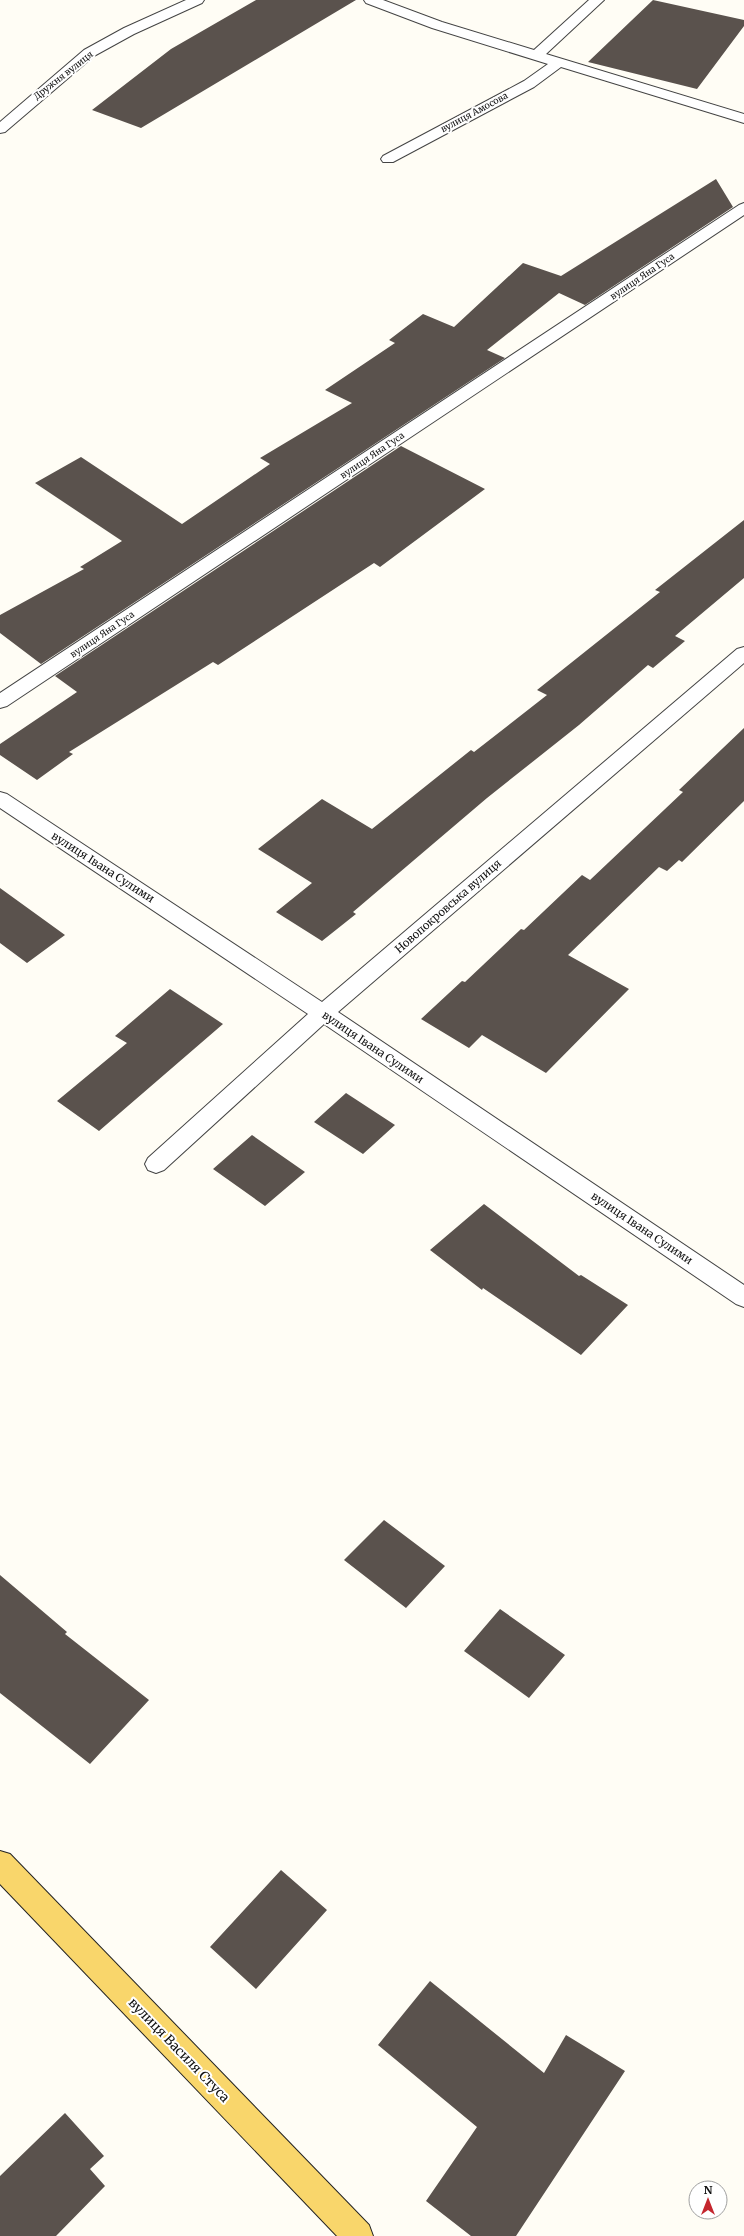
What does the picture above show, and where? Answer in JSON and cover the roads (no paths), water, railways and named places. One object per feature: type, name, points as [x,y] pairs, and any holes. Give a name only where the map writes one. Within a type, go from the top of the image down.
[{"type":"main road","name":"вулиця Василя Стуса","points":[[0,1864],[358,2236]]},
{"type":"street","name":"Дружня вулиця","points":[[0,129],[89,53],[129,31],[197,0]]},
{"type":"street","points":[[371,0],[437,25],[744,119]]},
{"type":"street","points":[[536,56],[597,0]]},
{"type":"street","name":"вулиця Амосова","points":[[388,159],[529,84],[558,63]]},
{"type":"street","name":"вулиця Яна Гуса","points":[[0,702],[744,208]]},
{"type":"street","name":"Новопокровська вулиця","points":[[156,1164],[323,1013],[744,653]]},
{"type":"street","name":"вулиця Івана Сулими","points":[[0,799],[323,1013],[744,1297]]}]
